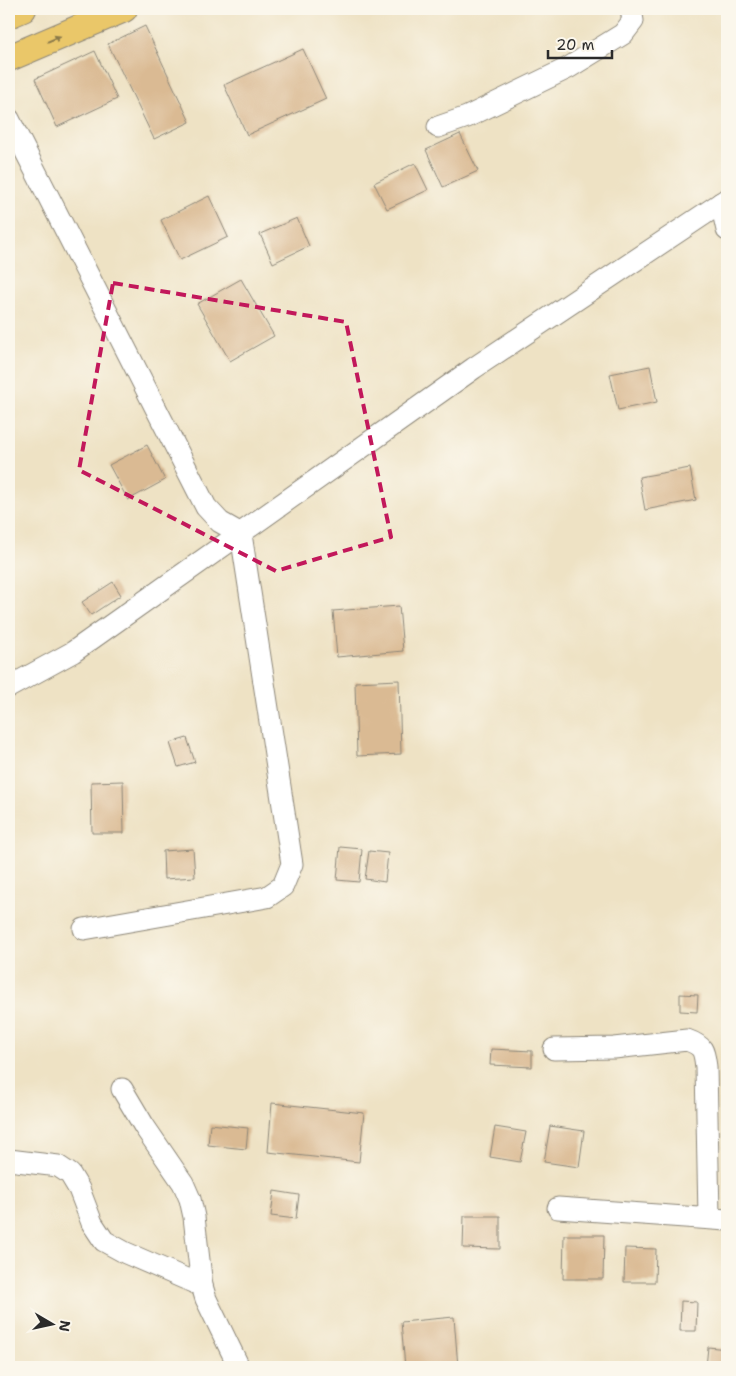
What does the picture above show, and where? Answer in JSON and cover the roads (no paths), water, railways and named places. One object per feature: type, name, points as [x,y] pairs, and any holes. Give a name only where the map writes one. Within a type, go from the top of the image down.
[{"type":"main road","points":[[9,15],[23,9]]},
{"type":"main road","points":[[9,58],[124,9]]},
{"type":"street","points":[[438,127],[467,117],[568,68],[623,34],[633,21],[631,9]]},
{"type":"street","points":[[9,119],[206,508],[220,522],[241,534]]},
{"type":"street","points":[[9,687],[73,652],[474,368],[724,201],[727,230]]},
{"type":"street","points":[[84,929],[267,898],[283,886],[292,864],[241,534]]},
{"type":"street","points":[[554,1049],[614,1048],[687,1040],[697,1043],[704,1050],[718,1219],[558,1208]]},
{"type":"street","points":[[122,1089],[182,1183],[190,1199],[202,1286],[206,1299],[239,1367]]},
{"type":"street","points":[[9,1160],[58,1166],[70,1174],[80,1189],[92,1224],[104,1241],[126,1253],[202,1286]]}]
